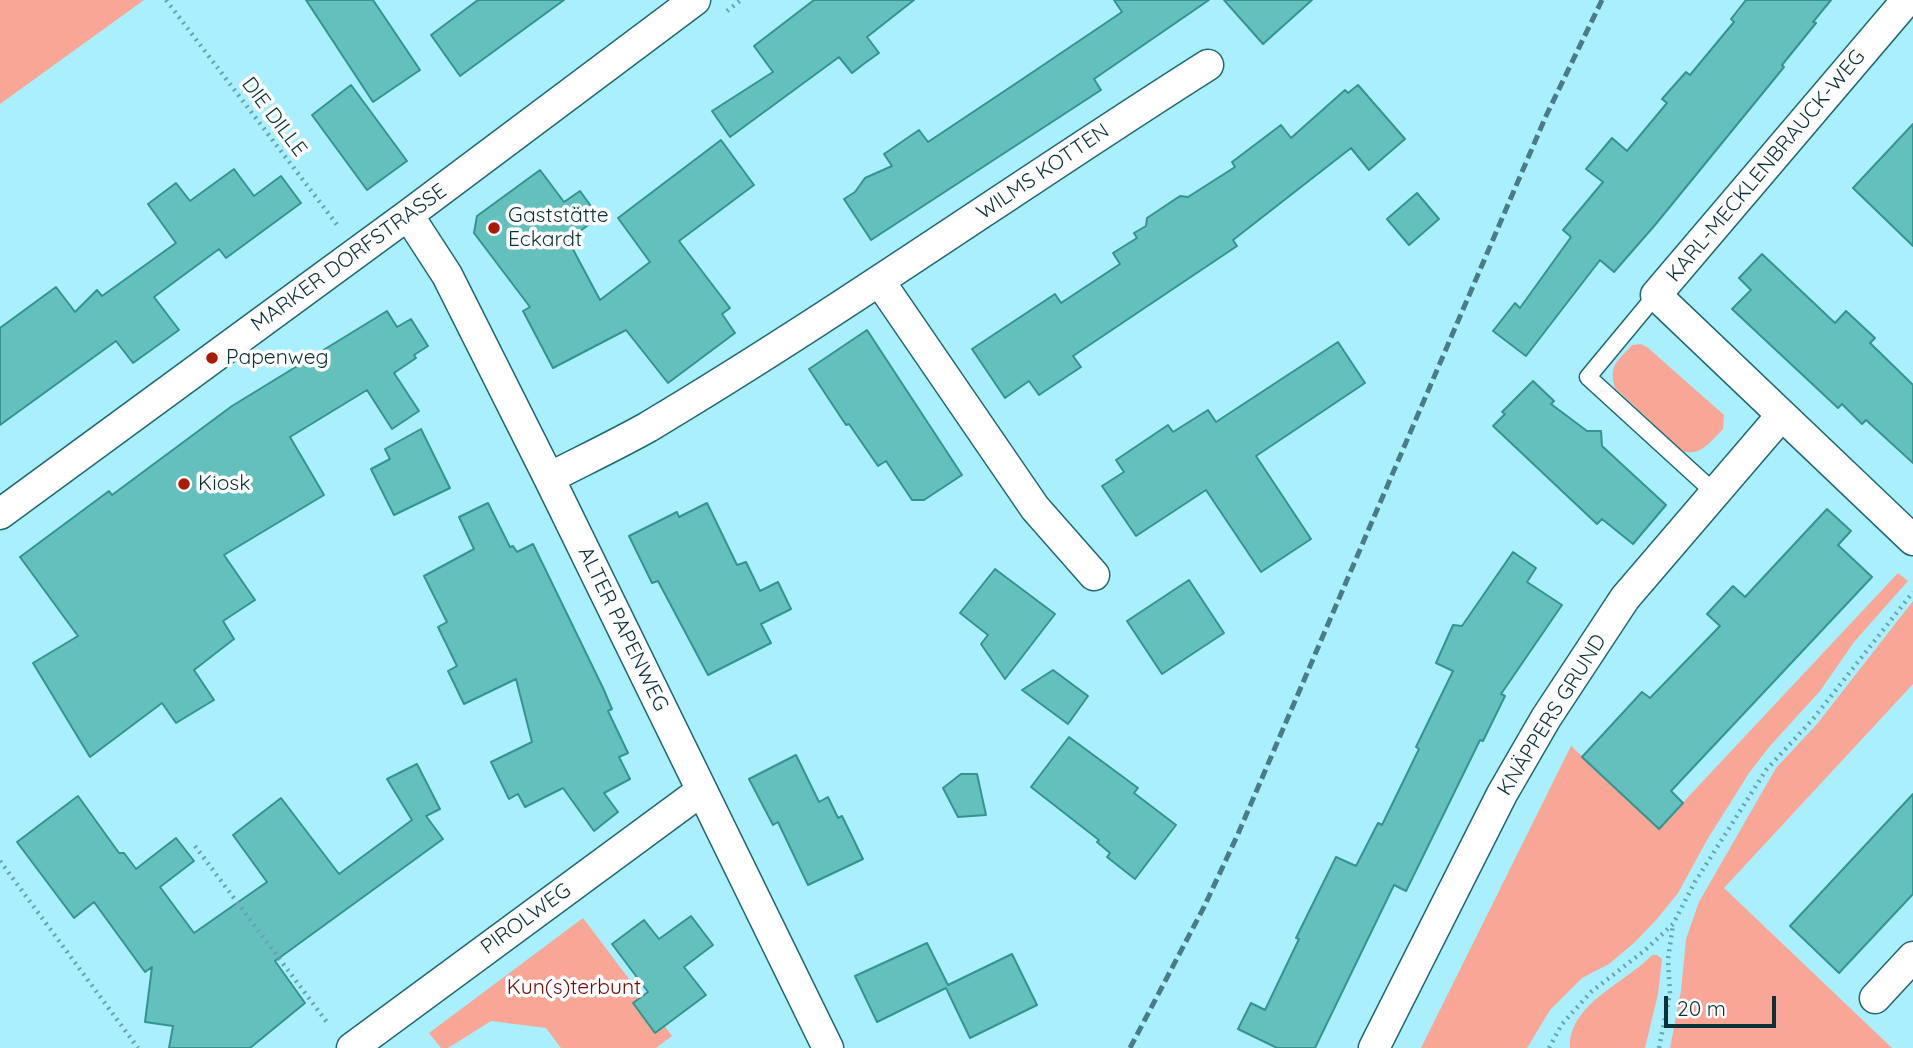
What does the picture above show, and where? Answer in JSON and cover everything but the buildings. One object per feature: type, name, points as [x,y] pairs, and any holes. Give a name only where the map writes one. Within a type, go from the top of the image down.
[{"type":"street","name":"MARKER DORFSTRASSE","points":[[0,514],[358,252],[695,0]]},
{"type":"street","name":"KARL-MECKLENBRAUCK-WEG","points":[[1908,0],[1656,295],[1913,540]]},
{"type":"street","name":"WILMS KOTTEN","points":[[549,478],[646,428],[880,282],[1208,65]]},
{"type":"street","name":"ALTER PAPENWEG","points":[[408,215],[447,275],[828,1048]]},
{"type":"street","points":[[880,282],[1035,508],[1094,575]]},
{"type":"street","name":"KNÄPPERS GRUND","points":[[1374,1048],[1502,794],[1546,718],[1625,598],[1781,416]]},
{"type":"street","name":"PIROLWEG","points":[[352,1048],[701,791]]},
{"type":"street","points":[[1875,998],[1913,957]]},
{"type":"lane","points":[[1656,295],[1588,377],[1715,493]]},
{"type":"path","name":"DIE DILLE","points":[[166,0],[358,252]]},
{"type":"path","points":[[1549,1048],[1562,1024],[1591,992],[1644,951],[1673,924],[1695,882],[1766,770],[1813,719],[1913,592]]},
{"type":"path","points":[[195,846],[331,1027]]},
{"type":"path","points":[[0,862],[138,1048]]},
{"type":"path","points":[[1658,1048],[1670,993],[1668,959],[1673,924]]},
{"type":"green space","points":[[0,0],[144,0],[0,104]]},
{"type":"green space","points":[[1641,344],[1724,415],[1723,429],[1700,450],[1682,451],[1615,388],[1613,374],[1616,364],[1632,345]]},
{"type":"green space","points":[[1898,573],[1908,581],[1854,642],[1820,691],[1749,773],[1678,893],[1635,942],[1609,964],[1582,978],[1550,1010],[1527,1048],[1421,1048],[1571,746],[1659,828]]},
{"type":"green space","points":[[1913,601],[1913,684],[1724,888],[1892,1048],[1670,1048],[1681,991],[1686,939],[1699,902],[1776,768],[1817,724]]},
{"type":"green space","name":"Kun(s)terbunt","points":[[583,918],[672,1036],[656,1048],[561,1048],[546,1028],[491,1021],[448,1048],[441,1048],[429,1033]]},
{"type":"green space","points":[[1652,955],[1662,959],[1658,994],[1645,1048],[1570,1048],[1572,1032],[1588,1006]]},
{"type":"railway","points":[[1130,1048],[1204,907],[1238,834],[1546,116],[1602,0]]},
{"type":"place","name":"Gaststätte Eckardt","points":[[494,228]]},
{"type":"place","name":"Papenweg","points":[[212,358]]},
{"type":"place","name":"Kiosk","points":[[184,484]]}]
